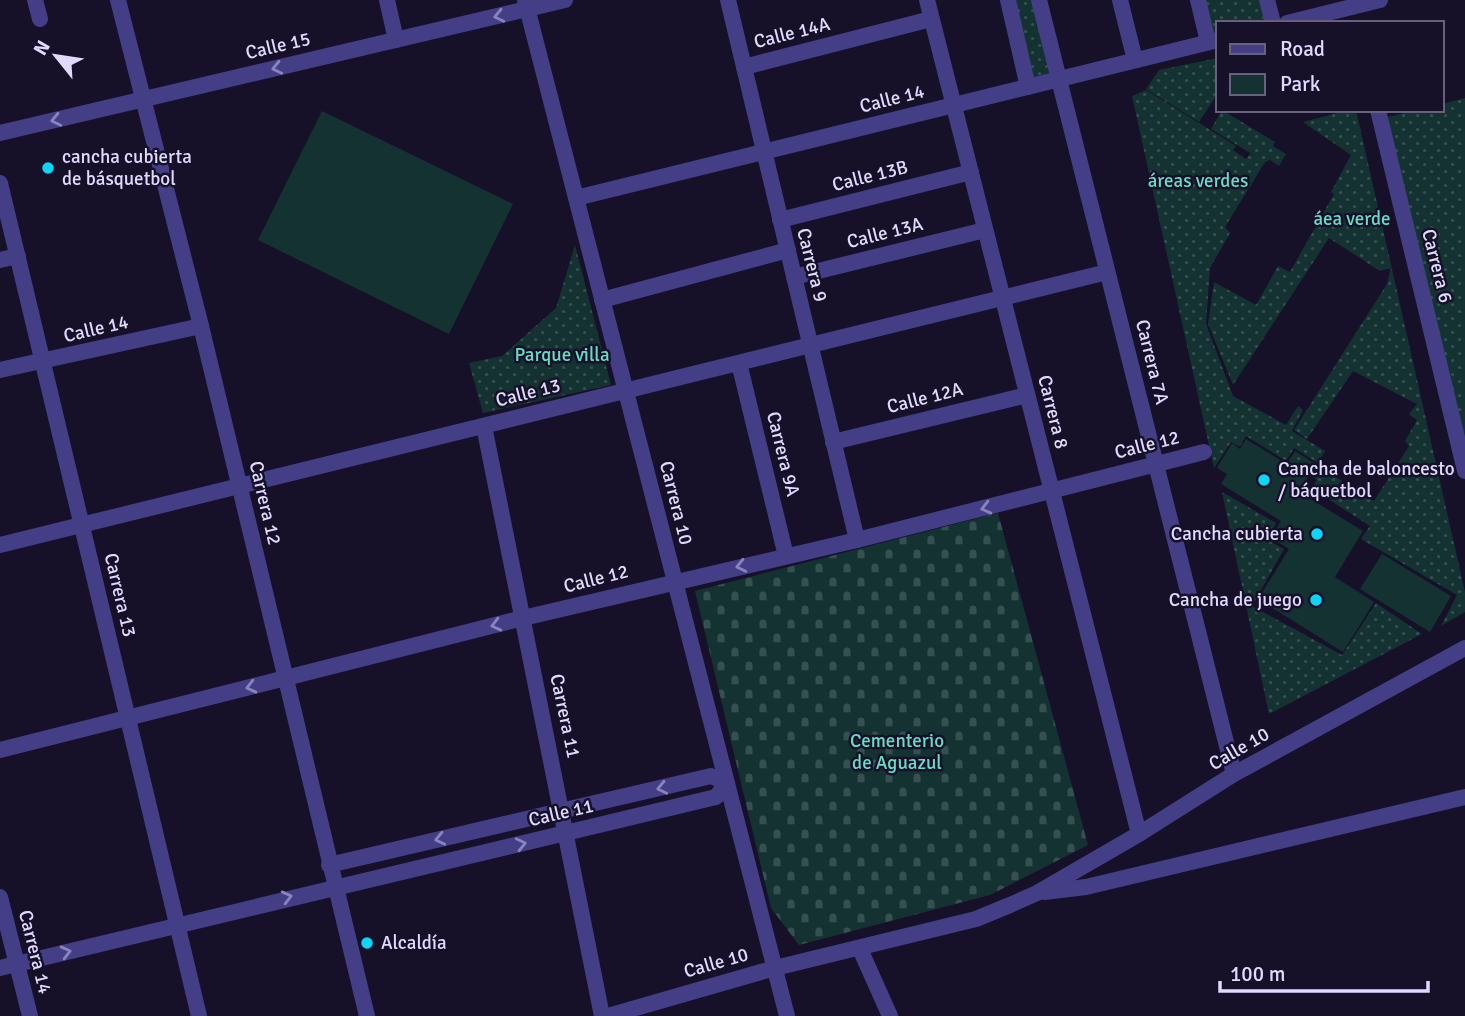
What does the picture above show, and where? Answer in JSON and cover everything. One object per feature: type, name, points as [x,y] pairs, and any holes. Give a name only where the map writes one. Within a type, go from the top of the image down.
[{"type":"street","points":[[35,0],[40,19]]},
{"type":"street","name":"Carrera 12","points":[[118,0],[201,326],[367,1016]]},
{"type":"street","points":[[387,0],[396,40]]},
{"type":"street","name":"Calle 15","points":[[0,133],[396,40],[526,5],[565,0]]},
{"type":"street","name":"Carrera 9","points":[[728,0],[857,540]]},
{"type":"street","name":"Carrera 8","points":[[927,0],[1139,834]]},
{"type":"street","points":[[1008,0],[1028,87]]},
{"type":"street","name":"Carrera 7A","points":[[1039,0],[1234,774]]},
{"type":"street","points":[[1120,0],[1135,60]]},
{"type":"street","points":[[1198,0],[1213,41]]},
{"type":"street","points":[[1267,0],[1272,21]]},
{"type":"street","points":[[1297,21],[1354,10],[1380,0]]},
{"type":"street","name":"Carrera 10","points":[[526,5],[787,1016]]},
{"type":"street","name":"Calle 14A","points":[[744,67],[931,19]]},
{"type":"street","name":"Calle 14","points":[[576,198],[1213,41]]},
{"type":"street","name":"Carrera 6","points":[[1378,112],[1465,471]]},
{"type":"street","name":"Calle 13B","points":[[780,220],[971,173]]},
{"type":"street","name":"Carrera 13","points":[[0,183],[199,1016]]},
{"type":"street","name":"Calle 13A","points":[[794,277],[985,230]]},
{"type":"street","points":[[602,300],[788,250]]},
{"type":"street","points":[[0,260],[18,256]]},
{"type":"street","name":"Calle 13","points":[[0,545],[1107,272]]},
{"type":"street","name":"Calle 14","points":[[0,370],[201,326]]},
{"type":"street","name":"Carrera 9A","points":[[739,363],[786,556]]},
{"type":"street","name":"Calle 12A","points":[[833,442],[1027,395]]},
{"type":"street","name":"Carrera 11","points":[[484,426],[602,1016]]},
{"type":"street","name":"Calle 12","points":[[0,750],[523,618],[857,540],[1204,453]]},
{"type":"street","name":"Calle 10","points":[[608,1016],[775,968],[976,919],[1037,893],[1139,834],[1234,774],[1465,648]]},
{"type":"street","name":"Calle 11","points":[[0,968],[716,797],[727,783],[711,776],[329,865]]},
{"type":"street","name":"Calle 10","points":[[1037,893],[1086,887],[1465,797]]},
{"type":"street","name":"Carrera 14","points":[[0,897],[30,1016]]},
{"type":"street","points":[[860,949],[890,1016]]},
{"type":"green space","points":[[1010,0],[1035,0],[1053,78],[1030,84]]},
{"type":"green space","points":[[1202,0],[1261,0],[1266,21],[1216,21],[1216,33],[1210,34]]},
{"type":"green space","points":[[1216,58],[1216,96],[1199,122],[1146,89],[1159,70]]},
{"type":"green space","name":"áreas verdes","points":[[1146,90],[1236,146],[1233,150],[1246,159],[1250,154],[1255,156],[1211,129],[1221,112],[1225,112],[1275,142],[1273,146],[1286,154],[1279,166],[1270,160],[1265,162],[1225,227],[1230,233],[1210,268],[1206,324],[1233,396],[1286,425],[1298,406],[1303,410],[1292,431],[1325,451],[1318,463],[1294,448],[1286,461],[1246,436],[1240,447],[1231,442],[1214,468],[1132,96]]},
{"type":"green space","points":[[1465,98],[1465,441],[1385,118],[1408,112],[1444,112],[1444,103]]},
{"type":"green space","points":[[322,111],[513,204],[449,334],[258,240]]},
{"type":"green space","name":"áea verde","points":[[1341,112],[1356,112],[1465,592],[1465,612],[1441,626],[1457,595],[1361,539],[1370,526],[1311,488],[1317,480],[1288,462],[1295,451],[1374,501],[1409,446],[1405,441],[1417,420],[1409,414],[1417,404],[1353,371],[1307,439],[1294,430],[1387,284],[1391,268],[1380,271],[1329,238],[1233,385],[1208,324],[1214,282],[1256,305],[1278,266],[1290,272],[1334,194],[1331,192],[1351,155],[1303,122]]},
{"type":"green space","name":"Parque villa","points":[[575,245],[611,385],[483,413],[469,363],[502,356],[556,308]]},
{"type":"green space","points":[[1246,439],[1308,477],[1299,492],[1363,531],[1335,577],[1374,602],[1343,652],[1258,599],[1289,549],[1271,538],[1281,521],[1221,484],[1227,474],[1217,468],[1232,443],[1240,449]]},
{"type":"green space","points":[[1222,492],[1276,523],[1268,540],[1284,549],[1252,606],[1342,655],[1376,603],[1422,634],[1269,714]]},
{"type":"green space","name":"Cementerio de Aguazul","points":[[998,513],[1088,845],[990,895],[799,945],[771,908],[695,591]]},
{"type":"green space","points":[[1382,554],[1451,596],[1430,632],[1360,589]]},
{"type":"place","name":"cancha cubierta de básquetbol","points":[[48,168]]},
{"type":"place","name":"Cancha de baloncesto / báquetbol","points":[[1264,480]]},
{"type":"place","name":"Cancha cubierta","points":[[1317,534]]},
{"type":"place","name":"Cancha de juego","points":[[1316,600]]},
{"type":"place","name":"Alcaldía","points":[[367,943]]}]
